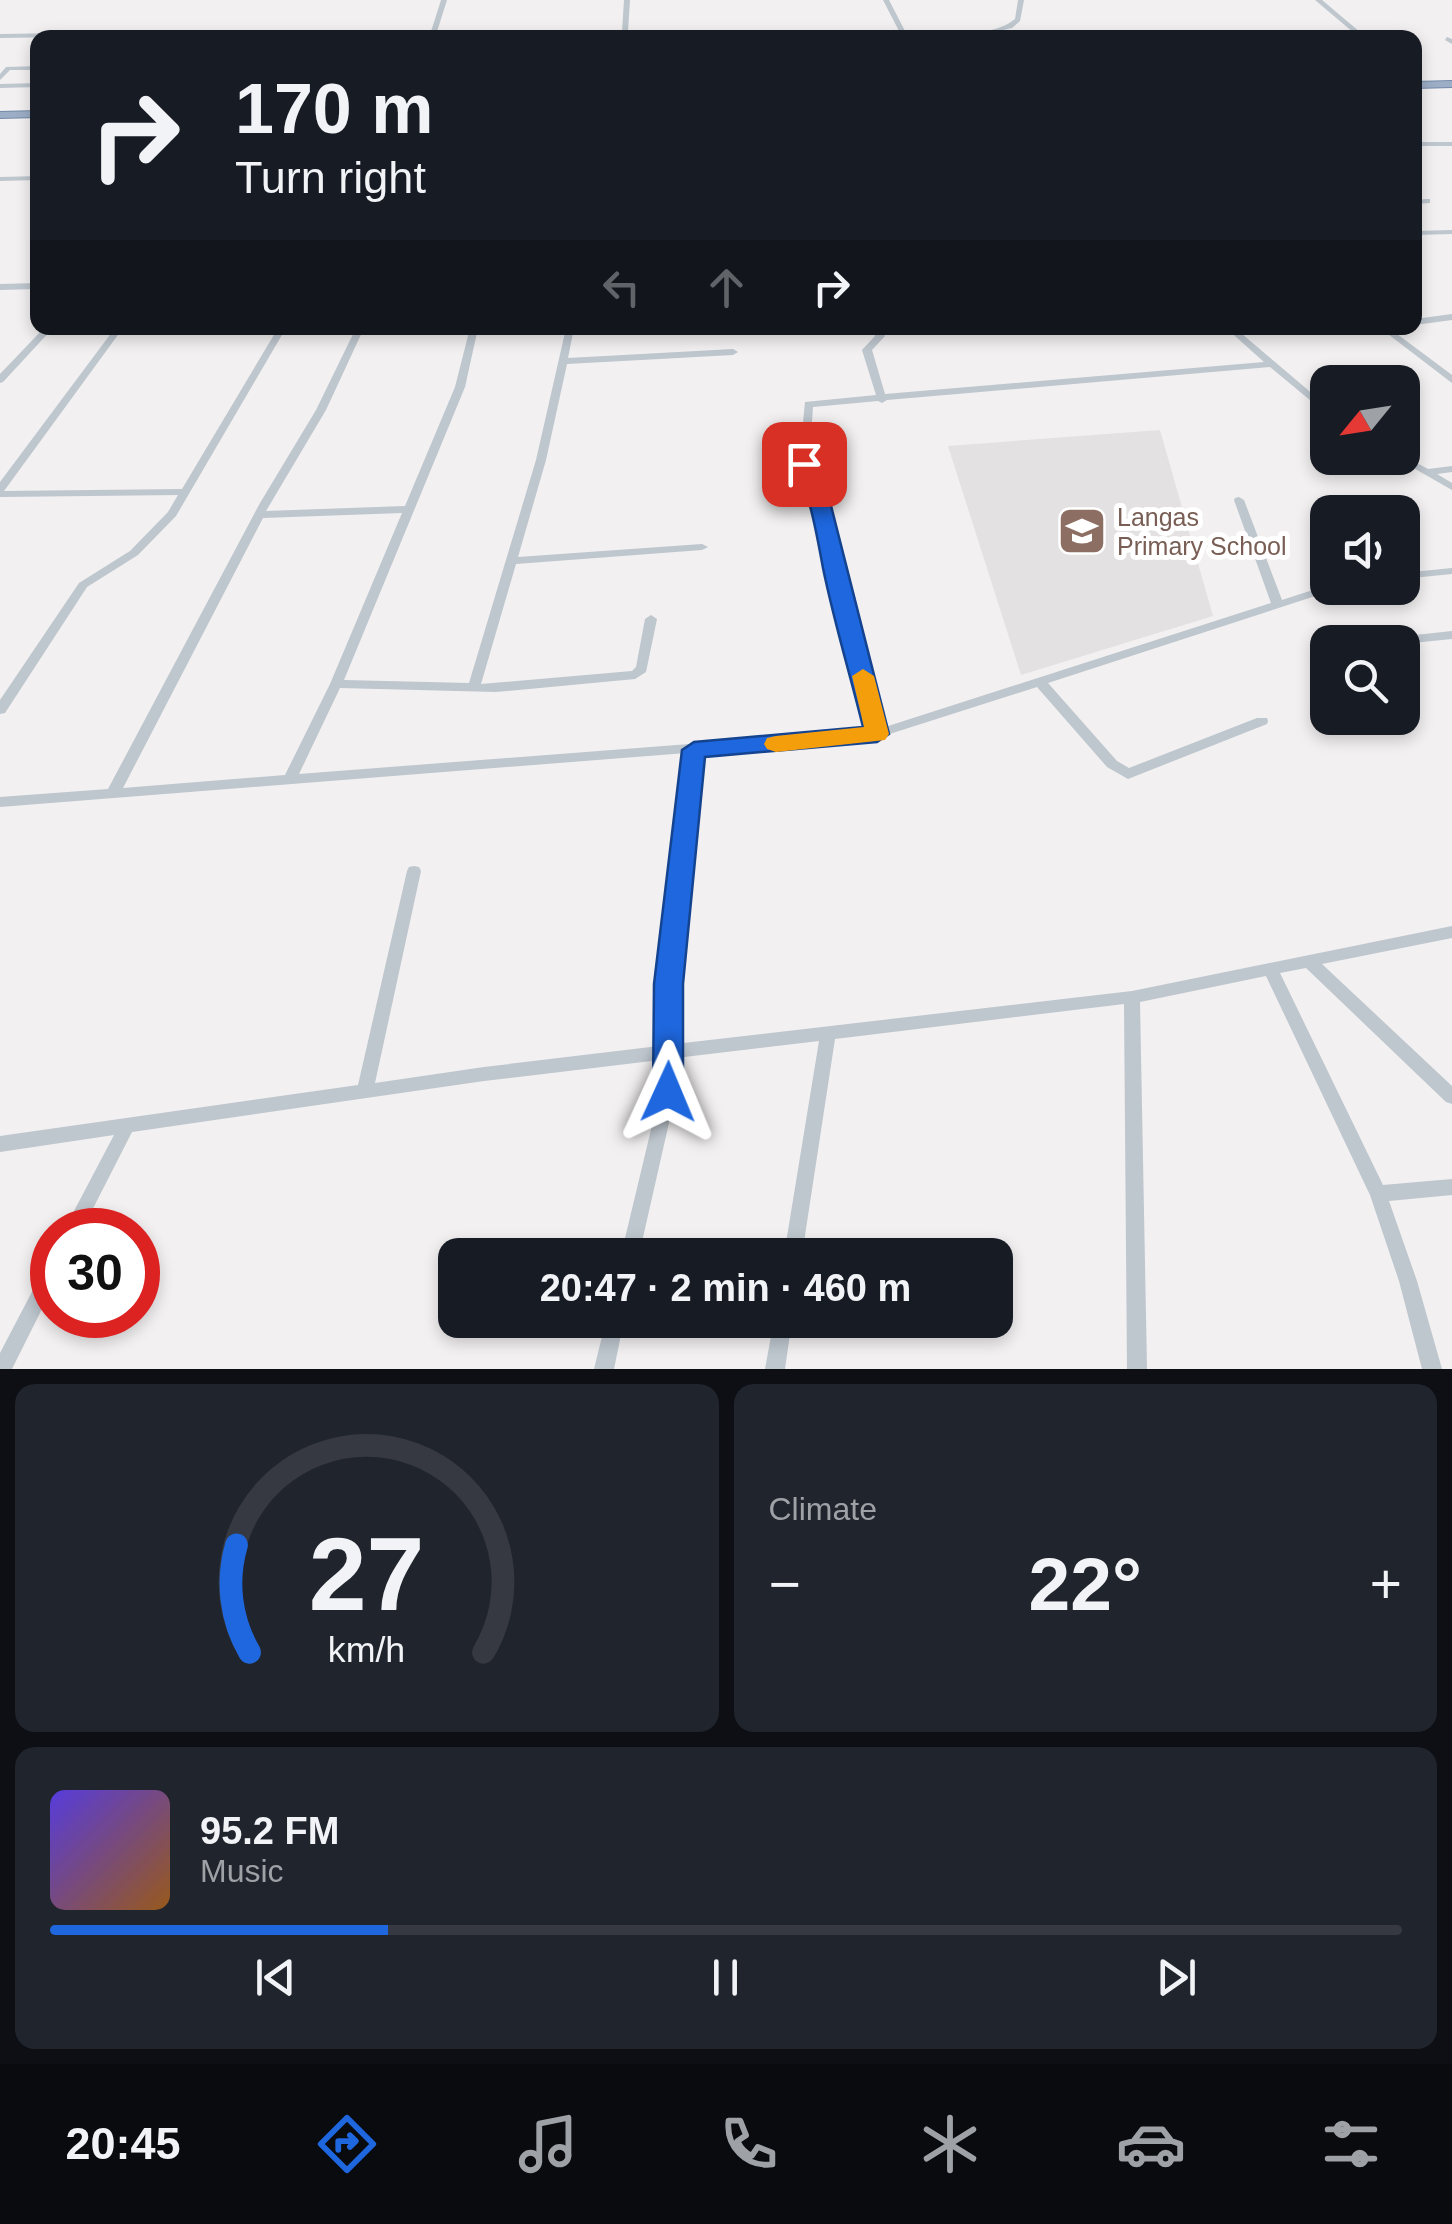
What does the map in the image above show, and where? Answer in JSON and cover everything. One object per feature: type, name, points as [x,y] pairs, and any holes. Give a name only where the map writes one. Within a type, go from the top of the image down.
[{"type":"highway","points":[[1422,83],[1452,84]]},
{"type":"highway","points":[[0,115],[30,114]]},
{"type":"street","points":[[435,30],[444,0]]},
{"type":"street","points":[[625,30],[627,0]]},
{"type":"street","points":[[886,0],[901,30]]},
{"type":"street","points":[[1009,30],[1018,20],[1021,0]]},
{"type":"street","points":[[1318,0],[1354,30]]},
{"type":"street","points":[[0,36],[30,35]]},
{"type":"street","points":[[0,58],[8,68]]},
{"type":"street","points":[[8,68],[30,68]]},
{"type":"street","points":[[0,78],[8,68]]},
{"type":"street","points":[[0,86],[30,85]]},
{"type":"street","points":[[1422,144],[1452,144]]},
{"type":"street","points":[[0,179],[30,178]]},
{"type":"street","points":[[1422,201],[1427,201]]},
{"type":"street","points":[[1422,233],[1452,232]]},
{"type":"street","points":[[0,287],[30,286]]},
{"type":"street","points":[[1422,321],[1452,317]]},
{"type":"street","points":[[0,380],[42,335]]},
{"type":"street","points":[[0,492],[114,335]]},
{"type":"street","points":[[0,710],[83,585],[145,544],[186,492],[278,335]]},
{"type":"street","points":[[114,791],[357,335]]},
{"type":"street","points":[[292,777],[336,684],[460,387],[472,335]]},
{"type":"street","points":[[474,687],[512,561],[569,335]]},
{"type":"street","points":[[878,335],[867,350],[882,400]]},
{"type":"street","points":[[1238,335],[1310,397]]},
{"type":"street","points":[[1393,335],[1452,380]]},
{"type":"street","points":[[563,362],[733,352]]},
{"type":"street","points":[[877,734],[837,584],[827,527],[802,455],[810,402],[882,400],[1270,364]]},
{"type":"street","points":[[1420,468],[1452,486]]},
{"type":"street","points":[[1427,472],[1452,469]]},
{"type":"street","points":[[0,492],[186,492]]},
{"type":"street","points":[[1239,500],[1278,605]]},
{"type":"street","points":[[258,515],[409,509]]},
{"type":"street","points":[[512,561],[702,548]]},
{"type":"street","points":[[1420,574],[1452,571]]},
{"type":"street","points":[[0,802],[877,734],[1310,595]]},
{"type":"street","points":[[336,684],[474,687],[634,675],[642,669],[651,620]]},
{"type":"street","points":[[1420,638],[1452,635]]},
{"type":"street","points":[[1041,683],[1112,764],[1128,774],[1262,722]]},
{"type":"street","points":[[634,1238],[666,1107],[670,1050],[668,984],[694,750]]},
{"type":"street","points":[[365,1092],[414,871]]},
{"type":"street","points":[[0,1144],[670,1050],[1132,997],[1452,932]]},
{"type":"street","points":[[1310,962],[1452,1097]]},
{"type":"street","points":[[1271,970],[1378,1194],[1408,1281],[1432,1369]]},
{"type":"street","points":[[1132,997],[1137,1369]]},
{"type":"street","points":[[796,1238],[828,1034]]},
{"type":"street","points":[[84,1208],[126,1128]]},
{"type":"street","points":[[1378,1194],[1452,1187]]},
{"type":"street","points":[[2,1369],[30,1314]]},
{"type":"street","points":[[604,1369],[611,1338]]},
{"type":"street","points":[[775,1369],[780,1338]]},
{"type":"shaded area","name":"Langas Primary School","points":[[1160,430],[1213,616],[1021,675],[948,446]]},
{"type":"slow traffic","points":[[776,744],[877,734],[863,676]]},
{"type":"place","name":"Langas Primary School","points":[[1082,531]]},
{"type":"route","points":[[668,1092],[668,984],[694,750],[877,734],[833,568],[817,490],[804,464]]}]
